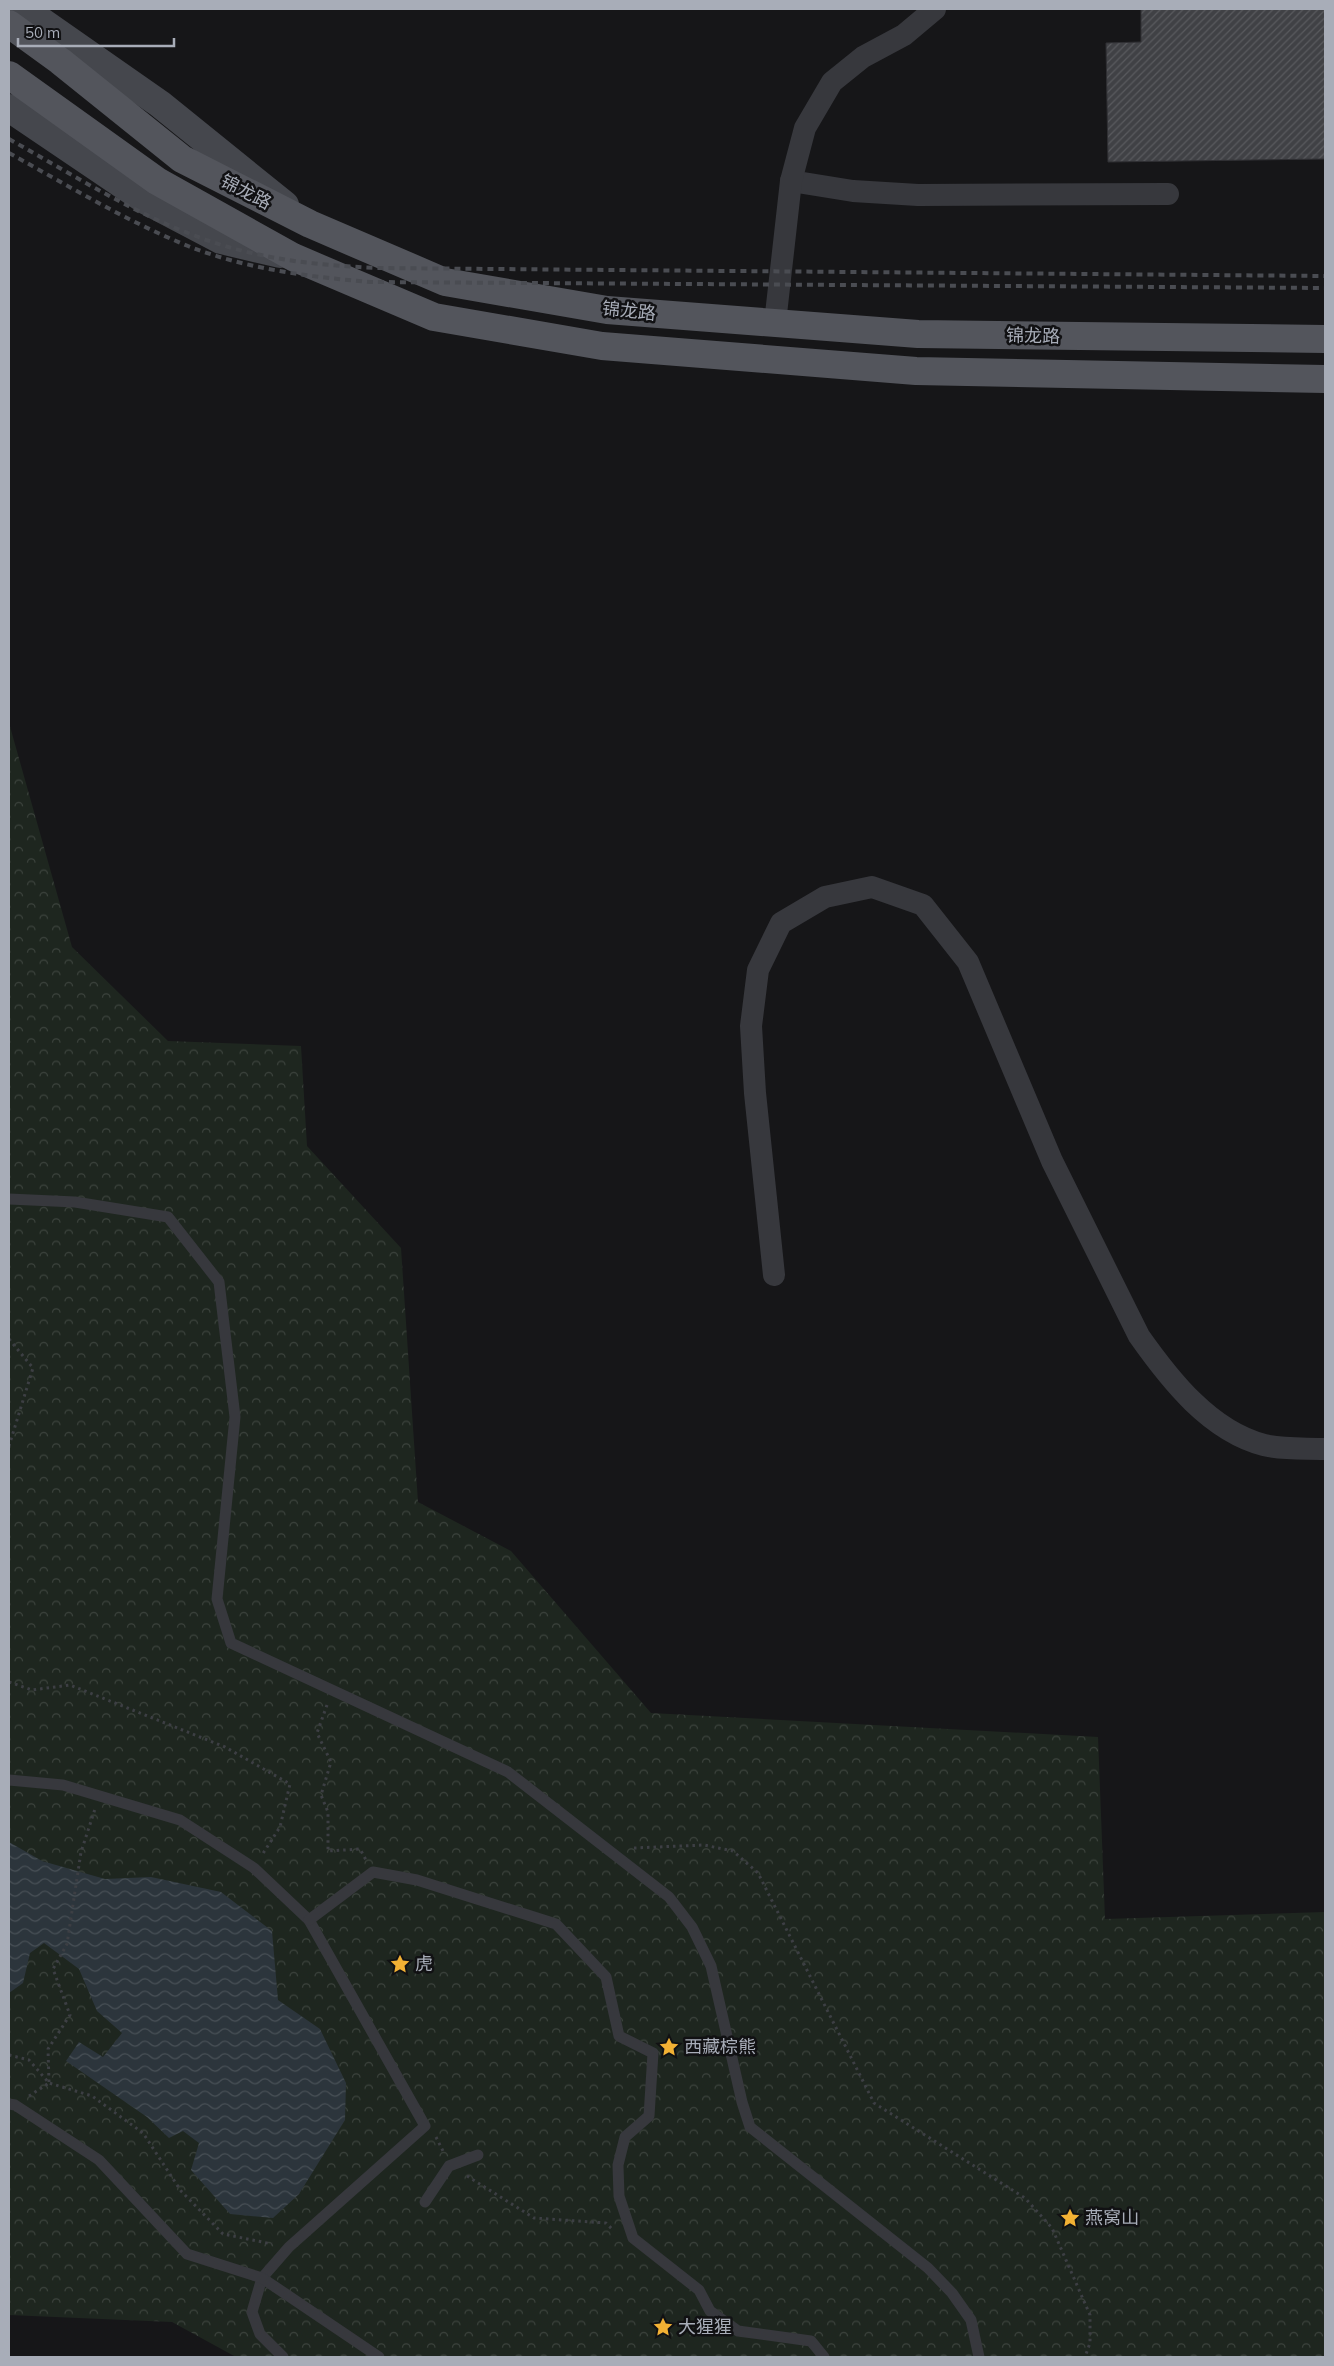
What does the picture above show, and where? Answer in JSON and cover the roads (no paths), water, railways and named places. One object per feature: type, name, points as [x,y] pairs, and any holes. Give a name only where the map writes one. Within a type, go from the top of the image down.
[{"type":"main road","name":"锦龙路","points":[[9,24],[60,61],[182,159],[310,224],[444,282],[607,310],[918,334],[1325,339]]},
{"type":"main road","name":"锦龙路","points":[[9,75],[157,182],[293,257],[434,317],[602,346],[916,371],[1325,379]]},
{"type":"street","points":[[24,9],[160,104],[310,224]]},
{"type":"street","points":[[775,323],[791,181],[805,128],[832,82],[863,57],[904,36],[935,9]]},
{"type":"street","points":[[9,108],[145,200],[221,240],[293,257]]},
{"type":"street","points":[[791,181],[853,191],[918,195],[1168,194]]},
{"type":"street","points":[[774,1275],[754,1093],[752,1026],[758,970],[781,923],[825,896],[872,887],[924,905],[968,962],[1052,1162],[1139,1336],[1158,1363],[1200,1407],[1218,1423],[1240,1437],[1266,1445],[1325,1449]]},
{"type":"lane","points":[[9,1199],[75,1202],[168,1216],[219,1282],[235,1417],[217,1599],[231,1643],[508,1772],[669,1897],[692,1927],[711,1966],[742,2102],[750,2128],[928,2268],[952,2294],[971,2320],[979,2357]]},
{"type":"lane","points":[[9,1780],[63,1785],[180,1820],[254,1868],[309,1920],[425,2126],[289,2247],[262,2278],[252,2312],[260,2334],[284,2357]]},
{"type":"lane","points":[[309,1920],[373,1872],[417,1880],[556,1924],[606,1977],[619,2036],[653,2053],[649,2116],[625,2137],[618,2165],[619,2196],[633,2238],[699,2290],[710,2311],[738,2330],[811,2341],[824,2357]]},
{"type":"lane","points":[[12,2104],[99,2160],[187,2254],[262,2278],[379,2357]]},
{"type":"lane","points":[[425,2202],[449,2166],[478,2155]]},
{"type":"water","points":[[9,1842],[42,1861],[105,1879],[151,1877],[221,1892],[272,1931],[278,2000],[320,2029],[346,2083],[345,2120],[299,2194],[273,2218],[230,2214],[191,2170],[199,2143],[183,2131],[169,2138],[147,2117],[66,2061],[79,2042],[103,2057],[122,2033],[97,2011],[79,1969],[44,1943],[30,1953],[23,1983],[9,1993]]},
{"type":"railway","points":[[9,139],[98,190],[159,221],[223,245],[256,254],[316,264],[377,268],[1325,276]]},
{"type":"railway","points":[[9,153],[119,214],[188,246],[232,261],[278,271],[348,280],[371,282],[1325,288]]},
{"type":"place","name":"虎","points":[[400,1964]]},
{"type":"place","name":"西藏棕熊","points":[[669,2047]]},
{"type":"place","name":"燕窝山","points":[[1070,2218]]},
{"type":"place","name":"大猩猩","points":[[663,2327]]}]
